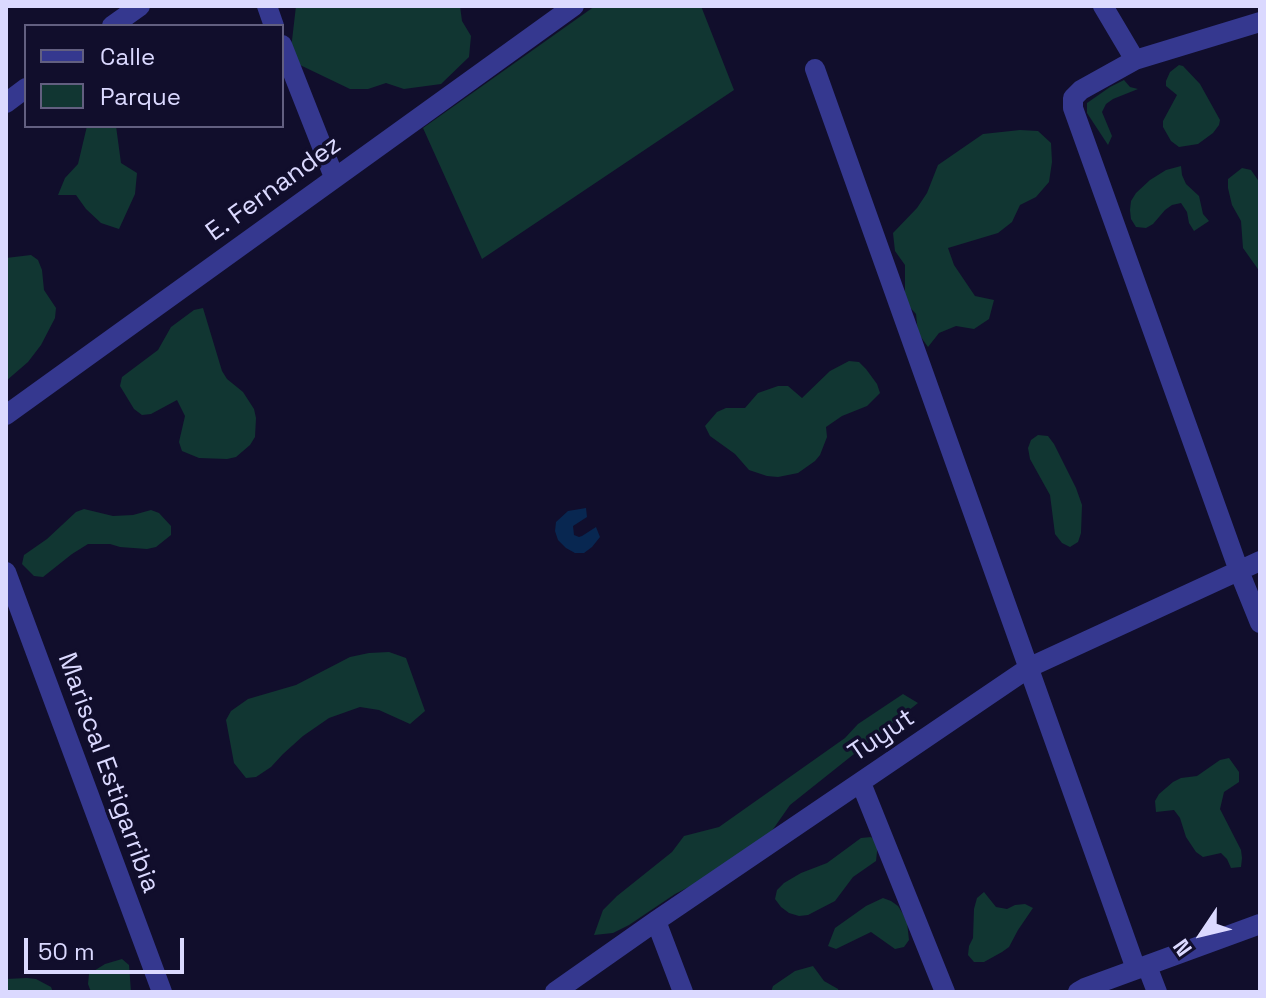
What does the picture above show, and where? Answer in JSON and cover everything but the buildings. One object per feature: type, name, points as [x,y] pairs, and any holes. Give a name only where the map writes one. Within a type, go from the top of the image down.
[{"type":"street","points":[[115,24],[140,6]]},
{"type":"street","name":"E. Fernandez","points":[[6,415],[574,6]]},
{"type":"street","points":[[1103,6],[1135,60]]},
{"type":"street","points":[[1260,22],[1135,60],[1081,90],[1073,98],[1073,108],[1260,623]]},
{"type":"street","points":[[284,50],[334,177]]},
{"type":"street","points":[[815,69],[1030,667],[1142,967],[1157,992]]},
{"type":"street","points":[[6,103],[24,90]]},
{"type":"street","name":"Tuyut","points":[[555,992],[1030,667],[1260,561]]},
{"type":"street","name":"Mariscal Estigarribia","points":[[6,572],[10,594],[162,992]]},
{"type":"street","points":[[861,783],[945,992]]},
{"type":"street","points":[[656,921],[683,992]]},
{"type":"street","points":[[1078,992],[1260,924]]},
{"type":"green space","points":[[296,6],[460,6],[462,21],[471,36],[469,57],[441,84],[404,89],[386,83],[368,89],[350,89],[300,65],[291,49]]},
{"type":"green space","points":[[595,6],[701,6],[734,90],[482,259],[423,128]]},
{"type":"green space","points":[[1179,65],[1200,84],[1220,120],[1213,133],[1198,144],[1179,147],[1171,141],[1163,121],[1177,95],[1166,86],[1166,81],[1170,72]]},
{"type":"green space","points":[[1124,80],[1130,87],[1138,89],[1106,104],[1102,112],[1112,136],[1108,145],[1087,113],[1087,103]]},
{"type":"green space","points":[[87,128],[116,128],[121,163],[137,173],[135,194],[119,229],[101,223],[76,195],[58,195],[65,178],[78,164]]},
{"type":"green space","points":[[1038,131],[1051,143],[1049,182],[1036,197],[1020,205],[1012,222],[998,233],[948,248],[954,265],[975,296],[994,300],[989,319],[974,329],[956,326],[939,333],[928,347],[918,333],[916,314],[905,302],[905,265],[895,251],[893,233],[927,193],[938,165],[983,134]]},
{"type":"green space","points":[[1181,166],[1186,184],[1199,196],[1203,214],[1209,221],[1194,231],[1181,203],[1165,210],[1146,228],[1136,227],[1130,210],[1136,193],[1166,170]]},
{"type":"green space","points":[[1242,168],[1251,170],[1260,183],[1260,272],[1243,248],[1241,221],[1232,205],[1228,188],[1228,179]]},
{"type":"green space","points":[[31,255],[38,260],[42,270],[44,290],[56,308],[55,318],[28,362],[6,381],[6,258]]},
{"type":"green space","points":[[203,308],[222,371],[243,392],[256,418],[255,437],[250,445],[236,457],[227,459],[199,458],[182,451],[179,442],[185,416],[177,400],[151,414],[142,415],[134,409],[120,386],[122,377],[158,350],[171,327],[194,310]]},
{"type":"green space","points":[[849,361],[859,362],[866,369],[880,393],[867,406],[842,416],[826,427],[827,437],[820,455],[798,473],[778,477],[749,470],[735,454],[710,436],[705,426],[717,412],[726,408],[745,408],[758,393],[778,386],[788,386],[802,398],[830,371]]},
{"type":"green space","points":[[1038,435],[1048,436],[1054,444],[1082,505],[1081,533],[1078,542],[1070,547],[1055,534],[1050,495],[1030,459],[1028,448],[1031,440]]},
{"type":"green space","points":[[84,509],[113,516],[151,510],[159,513],[171,526],[171,535],[156,547],[147,549],[88,544],[43,577],[34,576],[22,564],[24,555],[76,512]]},
{"type":"green space","points":[[389,652],[406,658],[425,711],[410,724],[379,710],[360,707],[329,718],[256,777],[246,778],[234,763],[226,720],[231,711],[248,699],[296,685],[350,657]]},
{"type":"green space","points":[[903,694],[918,703],[790,805],[769,835],[726,868],[675,894],[629,925],[613,933],[594,935],[603,910],[672,852],[684,836],[719,827]]},
{"type":"green space","points":[[1229,758],[1239,772],[1239,782],[1224,792],[1220,809],[1242,858],[1241,867],[1231,868],[1221,853],[1203,857],[1196,852],[1174,810],[1156,812],[1155,801],[1173,782],[1197,776],[1220,760]]},
{"type":"green space","points":[[871,837],[878,843],[876,861],[853,877],[835,901],[808,915],[799,916],[789,913],[775,899],[777,890],[784,883],[827,863],[861,838]]},
{"type":"green space","points":[[984,892],[996,907],[1007,909],[1025,904],[1033,908],[1009,947],[984,962],[974,962],[968,955],[973,938],[974,909],[977,898]]},
{"type":"green space","points":[[883,898],[898,906],[907,922],[909,940],[904,947],[895,949],[871,932],[836,949],[828,946],[835,928]]},
{"type":"green space","points":[[122,959],[129,965],[131,992],[91,992],[89,974],[105,964]]},
{"type":"green space","points":[[813,966],[824,981],[839,992],[771,992],[773,986],[795,971]]},
{"type":"green space","points":[[27,978],[51,987],[53,992],[6,992],[6,979]]},
{"type":"water","points":[[586,508],[587,517],[573,526],[574,535],[582,536],[596,527],[600,537],[584,553],[575,553],[558,540],[556,522],[568,511]]}]
